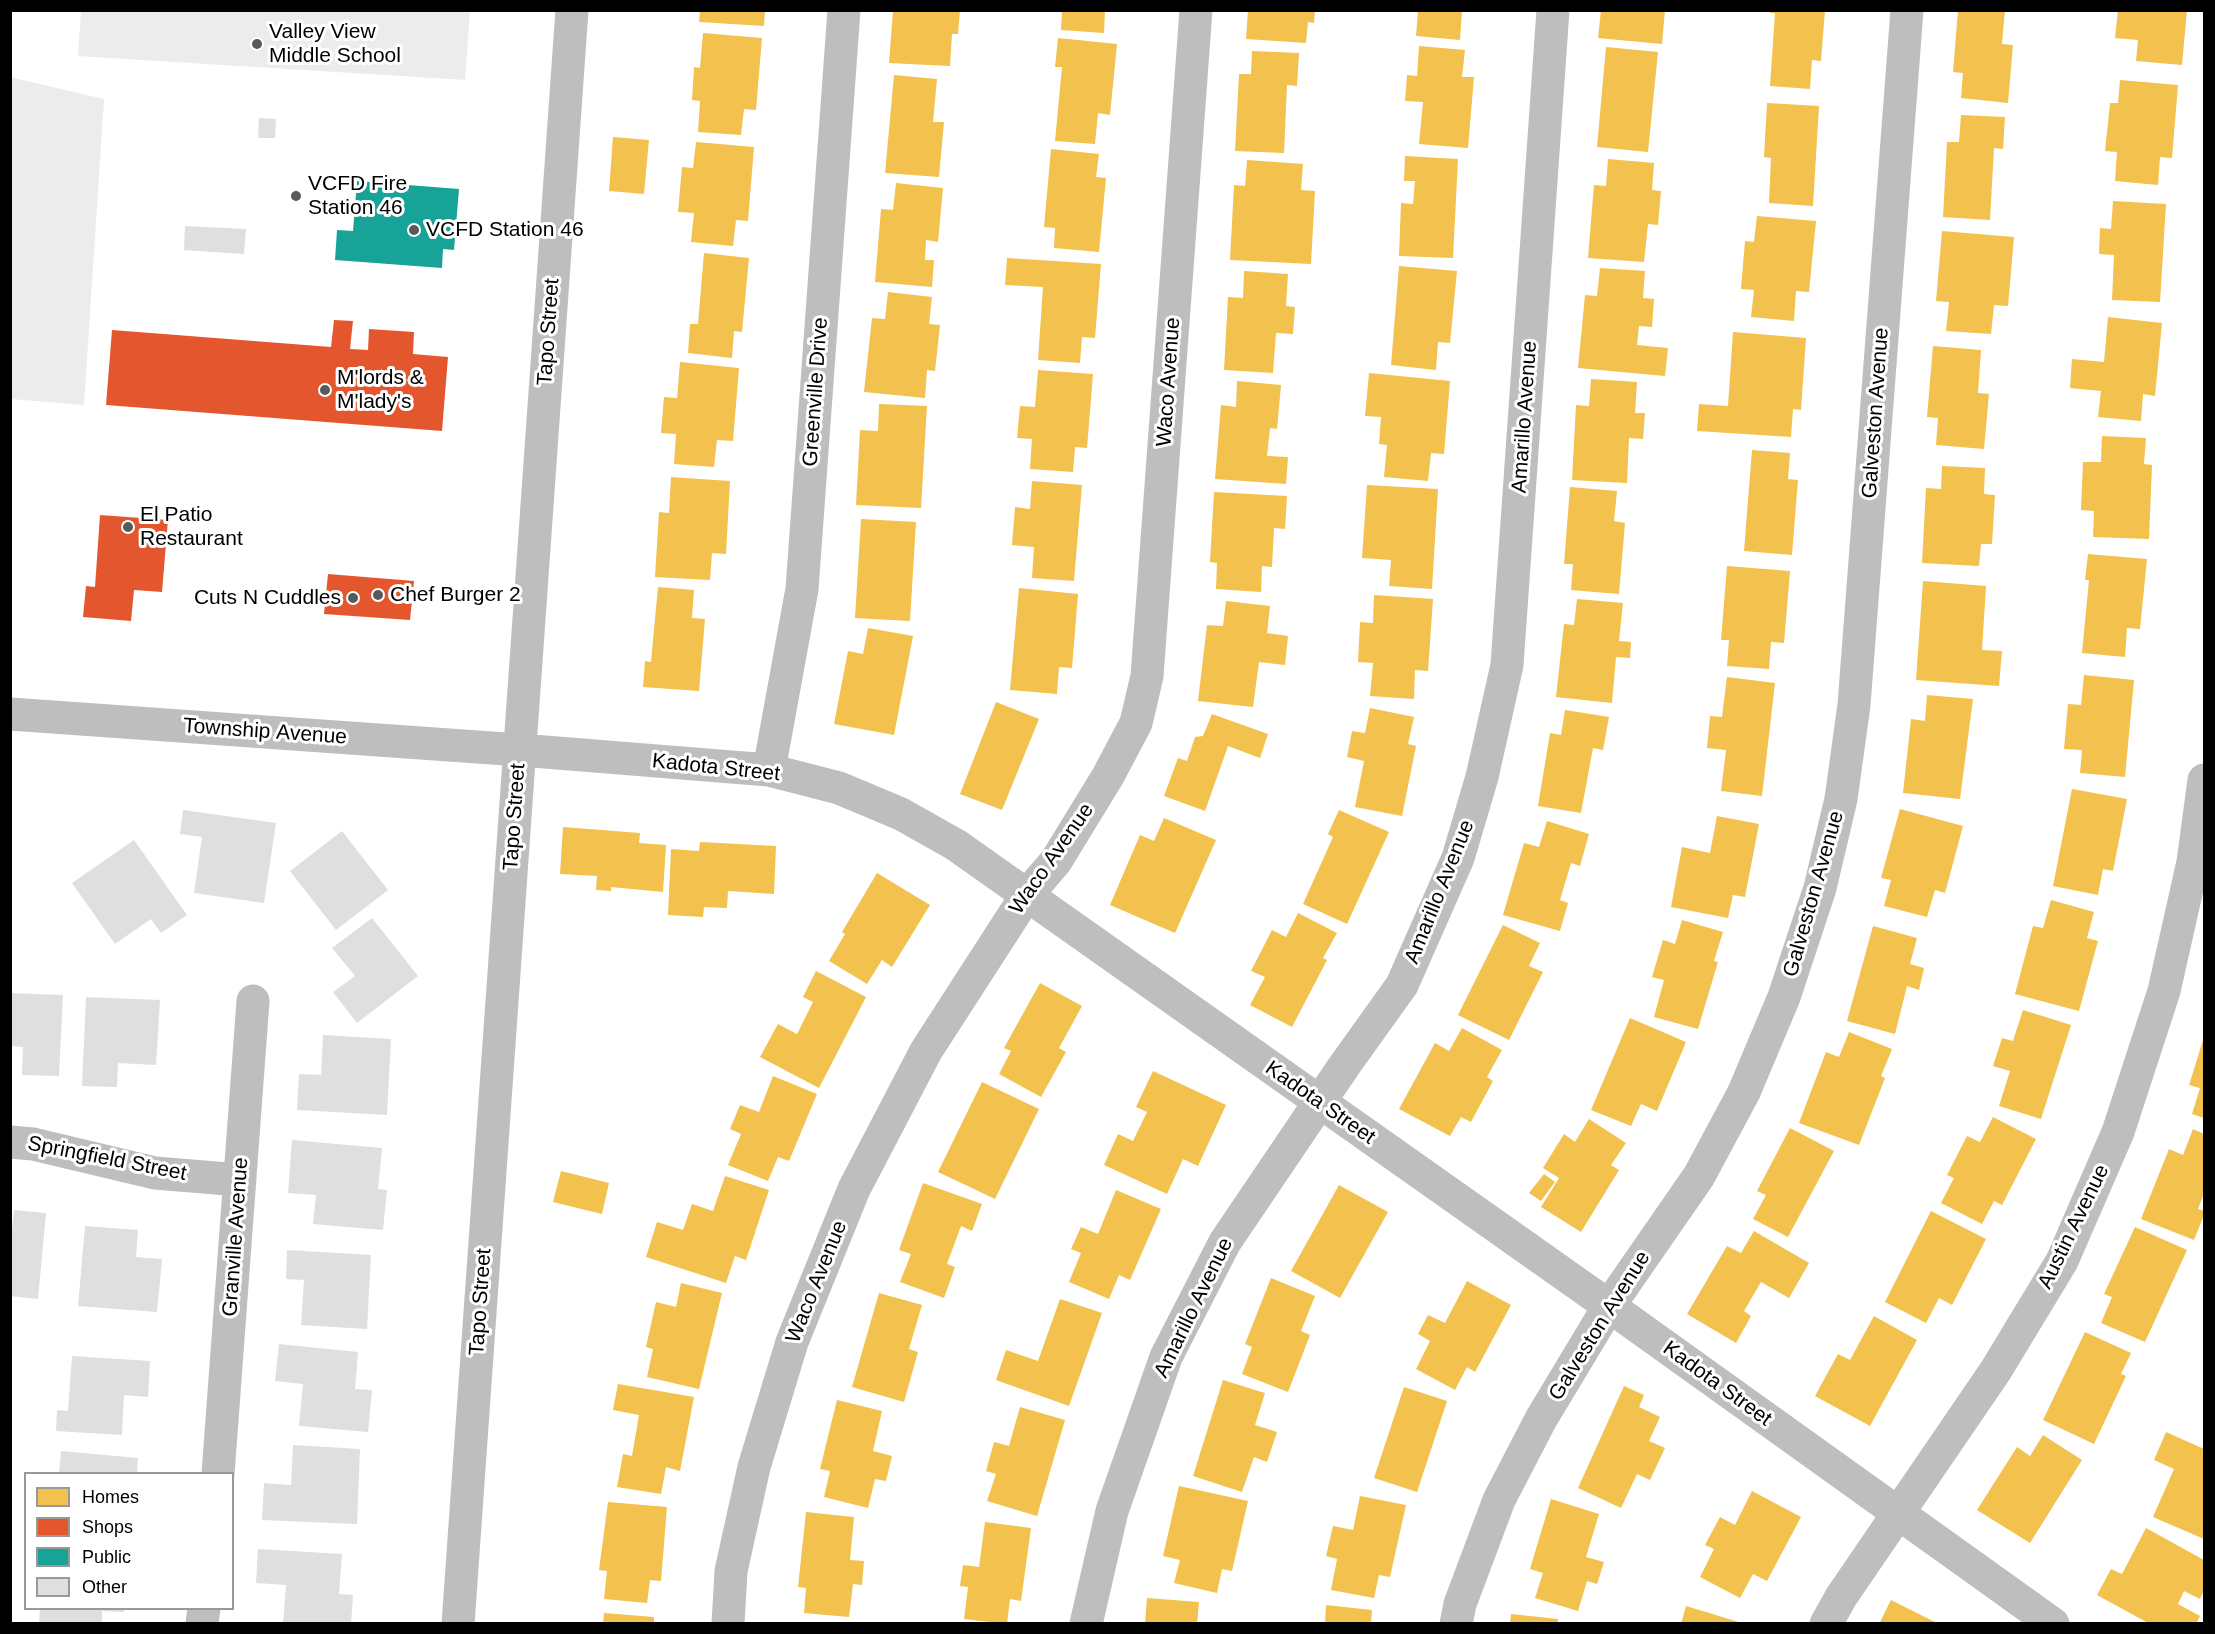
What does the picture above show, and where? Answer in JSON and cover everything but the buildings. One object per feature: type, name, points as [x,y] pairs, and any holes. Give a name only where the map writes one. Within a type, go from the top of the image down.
[{"type":"street","name":"Tapo Street","points":[[458,1623],[572,10]]},
{"type":"street","name":"Greenville Drive","points":[[769,770],[802,589],[844,10]]},
{"type":"street","name":"Waco Avenue","points":[[728,1623],[732,1571],[754,1467],[792,1342],[854,1189],[926,1051],[1026,896],[1056,861],[1108,776],[1136,723],[1147,676],[1196,10]]},
{"type":"street","name":"Amarillo Avenue","points":[[1086,1623],[1112,1511],[1166,1356],[1225,1242],[1319,1102],[1402,985],[1453,868],[1482,777],[1508,653],[1553,10]]},
{"type":"street","name":"Galveston Avenue","points":[[1456,1623],[1460,1604],[1499,1500],[1541,1419],[1609,1306],[1699,1176],[1744,1092],[1784,997],[1820,888],[1838,810],[1854,705],[1907,10]]},
{"type":"street","name":"Township Avenue","points":[[10,714],[520,750]]},
{"type":"street","name":"Kadota Street","points":[[520,750],[769,770],[839,788],[901,814],[956,845],[2053,1623]]},
{"type":"street","name":"Austin Avenue","points":[[1826,1623],[1840,1597],[1995,1370],[2062,1261],[2118,1132],[2164,991],[2193,862],[2205,780]]},
{"type":"street","name":"Granville Avenue","points":[[218,1472],[253,1001]]},
{"type":"street","name":"Springfield Street","points":[[10,1142],[33,1144],[155,1173],[240,1180]]},
{"type":"shaded area","points":[[81,11],[470,11],[465,80],[78,56]]},
{"type":"shaded area","points":[[10,77],[104,99],[84,405],[11,399]]},
{"type":"place","name":"Valley View Middle School","points":[[257,44]]},
{"type":"place","name":"VCFD Fire Station 46","points":[[296,196]]},
{"type":"place","name":"VCFD Station 46","points":[[414,230]]},
{"type":"place","name":"M'lords & M'lady's","points":[[325,390]]},
{"type":"place","name":"El Patio Restaurant","points":[[128,527]]},
{"type":"place","name":"Chef Burger 2","points":[[378,595]]},
{"type":"place","name":"Cuts N Cuddles","points":[[353,598]]}]
